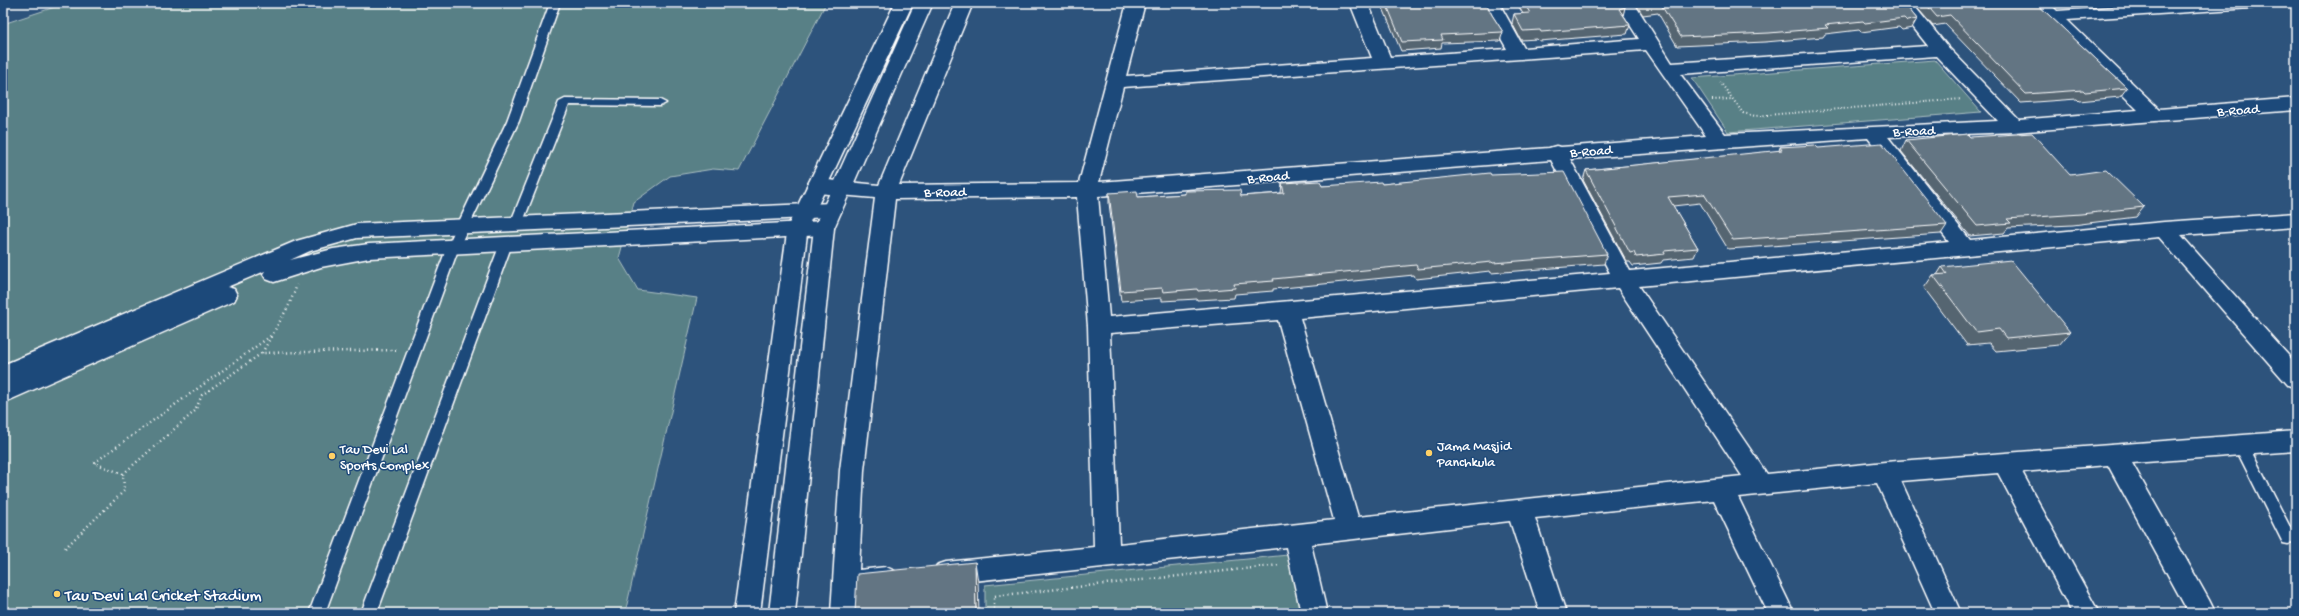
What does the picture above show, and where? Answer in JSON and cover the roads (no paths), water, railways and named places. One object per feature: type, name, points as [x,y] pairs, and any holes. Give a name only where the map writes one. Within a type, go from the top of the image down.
[{"type":"street","points":[[747,613],[801,221],[904,3]]},
{"type":"street","points":[[782,613],[828,219],[924,3]]},
{"type":"street","points":[[844,613],[852,470],[886,192],[964,3]]},
{"type":"street","points":[[1107,557],[1099,326],[1087,190],[1136,3]]},
{"type":"street","points":[[1359,3],[1383,63]]},
{"type":"street","points":[[1490,3],[1518,53]]},
{"type":"street","points":[[1625,3],[1668,69],[1720,141]]},
{"type":"street","points":[[1903,3],[1941,50],[2014,126]]},
{"type":"street","points":[[2039,3],[2154,115]]},
{"type":"street","points":[[2053,16],[2152,6],[2251,3]]},
{"type":"street","points":[[1115,82],[1651,44]]},
{"type":"street","points":[[1668,69],[1941,50]]},
{"type":"street","name":"B-Road","points":[[817,186],[886,192],[1087,190],[1556,152],[1873,132],[2014,126],[2296,104]]},
{"type":"street","points":[[1873,132],[1965,248]]},
{"type":"street","points":[[1556,152],[1624,280],[1761,485]]},
{"type":"street","points":[[3,394],[296,264],[333,256],[369,251],[506,244],[828,219]]},
{"type":"street","points":[[1099,326],[1287,311],[2164,229],[2296,220]]},
{"type":"street","points":[[3,375],[303,246],[357,231],[516,224],[801,221]]},
{"type":"street","points":[[506,244],[516,224]]},
{"type":"street","points":[[2164,229],[2296,379]]},
{"type":"street","points":[[1287,311],[1349,528]]},
{"type":"street","points":[[846,583],[1107,557],[1519,509],[1885,472],[2296,441]]},
{"type":"street","points":[[2115,454],[2200,608],[2197,613]]},
{"type":"street","points":[[2006,463],[2086,613]]},
{"type":"street","points":[[1885,472],[1948,613]]},
{"type":"street","points":[[1722,488],[1781,613]]},
{"type":"street","points":[[1519,509],[1554,613]]},
{"type":"street","points":[[1296,534],[1314,613]]},
{"type":"lane","points":[[317,613],[453,247],[513,121],[555,3]]},
{"type":"lane","points":[[516,224],[565,102],[660,103]]},
{"type":"lane","points":[[369,613],[506,244]]},
{"type":"lane","points":[[2241,445],[2288,538]]},
{"type":"place","name":"Jama Masjid Panchkula","points":[[1429,453]]},
{"type":"place","name":"Tau Devi Lal Sports Complex","points":[[332,456]]},
{"type":"place","name":"Tau Devi Lal Cricket Stadium","points":[[57,594]]}]
